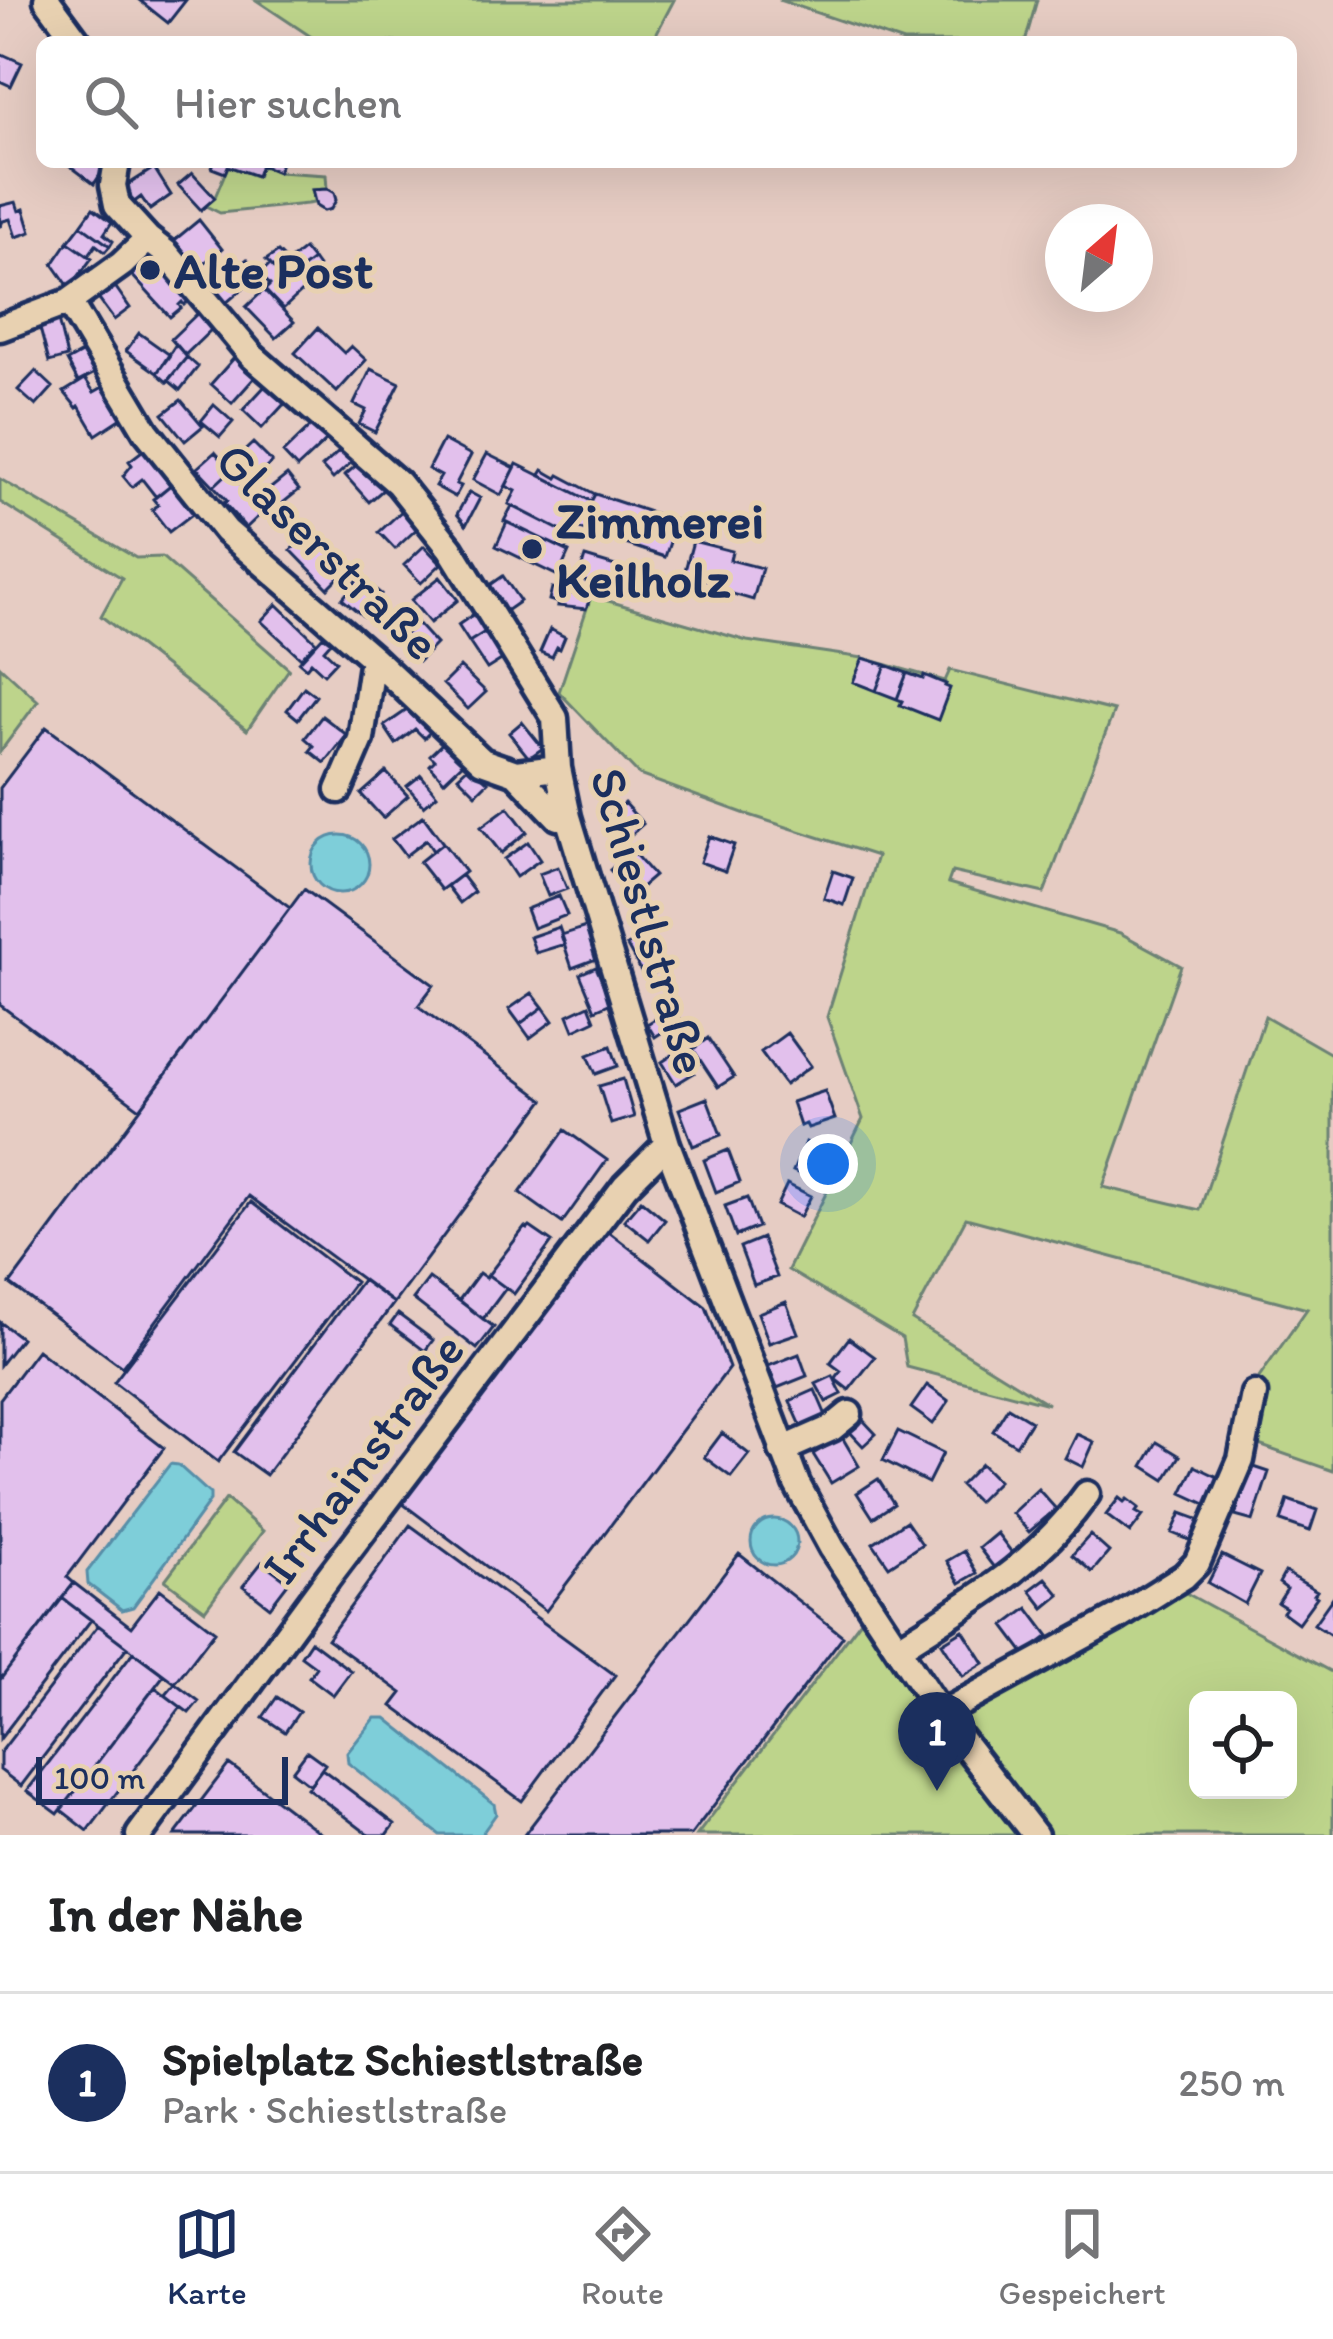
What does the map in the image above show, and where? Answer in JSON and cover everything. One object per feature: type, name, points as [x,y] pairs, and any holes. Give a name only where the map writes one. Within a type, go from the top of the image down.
[{"type":"street","points":[[47,0],[74,36]]},
{"type":"street","name":"Schiestlstraße","points":[[116,168],[117,205],[166,253],[252,356],[398,483],[450,548],[556,718],[558,768],[568,818],[667,1144],[782,1450],[832,1548],[941,1714],[1035,1835]]},
{"type":"street","points":[[0,328],[69,302],[148,239]]},
{"type":"street","name":"Glaserstraße","points":[[69,302],[146,430],[226,531],[373,658],[482,761],[516,773],[558,817],[568,818]]},
{"type":"street","points":[[339,790],[362,739],[373,658]]},
{"type":"street","points":[[516,773],[558,768]]},
{"type":"street","name":"Irrhainstraße","points":[[140,1835],[625,1186],[667,1144]]},
{"type":"street","points":[[941,1714],[1118,1618],[1184,1576],[1197,1562],[1241,1460],[1254,1394]]},
{"type":"street","points":[[782,1450],[832,1428],[849,1414]]},
{"type":"street","points":[[898,1648],[1039,1552],[1087,1494]]},
{"type":"green space","points":[[256,0],[674,0],[655,36],[310,36]]},
{"type":"green space","points":[[779,0],[1037,0],[1027,36],[885,36]]},
{"type":"green space","points":[[227,168],[256,176],[260,168],[326,175],[327,189],[313,190],[314,203],[307,204],[220,213],[206,206]]},
{"type":"green space","points":[[0,479],[136,558],[162,557],[289,669],[247,730],[101,616],[122,578],[0,502]]},
{"type":"green space","points":[[591,596],[747,641],[863,658],[945,681],[950,670],[1114,711],[1044,893],[952,872],[948,883],[1120,933],[1181,966],[1103,1187],[1200,1210],[1265,1016],[1333,1055],[1333,1471],[1239,1438],[1240,1405],[1307,1309],[966,1218],[912,1320],[1048,1404],[907,1367],[902,1338],[788,1270],[863,1119],[827,1017],[877,856],[639,775],[559,692]]},
{"type":"green space","points":[[0,666],[38,701],[0,752]]},
{"type":"green space","points":[[226,1499],[263,1531],[205,1610],[165,1580]]},
{"type":"green space","points":[[1186,1593],[1333,1673],[1333,1835],[1045,1835],[952,1716]]},
{"type":"green space","points":[[861,1620],[1022,1835],[697,1835],[852,1632]]},
{"type":"water","points":[[340,835],[361,843],[369,864],[361,885],[340,893],[319,885],[311,864],[319,843]]},
{"type":"water","points":[[170,1464],[178,1465],[210,1494],[210,1501],[133,1607],[122,1610],[88,1584],[87,1572]]},
{"type":"water","points":[[774,1519],[790,1526],[797,1542],[790,1558],[774,1565],[758,1558],[751,1542],[758,1526]]},
{"type":"water","points":[[375,1718],[386,1718],[494,1804],[496,1814],[481,1835],[440,1835],[348,1763],[347,1753]]},
{"type":"building","points":[[139,0],[186,0],[168,23]]},
{"type":"building","points":[[0,53],[22,63],[11,86],[0,81]]},
{"type":"building","points":[[73,168],[104,168],[94,184]]},
{"type":"building","points":[[154,168],[171,195],[150,210],[141,197],[129,206],[123,188]]},
{"type":"building","points":[[234,168],[260,168],[257,176]]},
{"type":"building","points":[[192,173],[215,198],[201,210],[178,185]]},
{"type":"building","points":[[327,189],[336,200],[324,211],[316,206],[312,190]]},
{"type":"building","points":[[16,202],[19,211],[24,209],[31,232],[16,237],[10,219],[0,227],[0,206]]},
{"type":"building","points":[[93,208],[112,222],[104,234],[113,241],[110,246],[81,225]]},
{"type":"building","points":[[199,220],[222,249],[194,271],[171,243]]},
{"type":"building","points":[[81,225],[110,246],[105,252],[96,245],[88,256],[68,242]]},
{"type":"building","points":[[68,242],[92,258],[70,288],[53,264]]},
{"type":"building","points":[[304,249],[313,260],[286,281],[266,260],[278,252],[288,262]]},
{"type":"building","points":[[156,252],[195,295],[170,317],[131,274]]},
{"type":"building","points":[[247,259],[260,274],[225,304],[212,289]]},
{"type":"building","points":[[313,260],[318,267],[305,279],[310,284],[283,309],[265,290],[270,285],[260,274],[270,264],[286,281]]},
{"type":"building","points":[[114,285],[130,308],[114,320],[97,297]]},
{"type":"building","points":[[264,290],[294,322],[276,338],[246,307]]},
{"type":"building","points":[[200,311],[215,326],[185,355],[171,339]]},
{"type":"building","points":[[58,320],[67,357],[49,362],[39,325]]},
{"type":"building","points":[[318,328],[344,353],[351,346],[366,360],[337,392],[295,353]]},
{"type":"building","points":[[139,333],[170,355],[157,373],[126,351]]},
{"type":"building","points":[[176,344],[187,357],[167,382],[157,373]]},
{"type":"building","points":[[87,350],[99,371],[78,382],[67,361]]},
{"type":"building","points":[[187,357],[198,367],[180,390],[168,380]]},
{"type":"building","points":[[235,357],[256,376],[232,403],[211,384]]},
{"type":"building","points":[[371,369],[400,383],[375,432],[359,424],[366,410],[354,404]]},
{"type":"building","points":[[36,371],[53,387],[36,406],[18,390]]},
{"type":"building","points":[[85,379],[94,392],[103,387],[125,416],[96,435],[79,406],[64,392]]},
{"type":"building","points":[[266,385],[285,403],[262,428],[243,410]]},
{"type":"building","points":[[181,400],[203,426],[185,441],[163,414]]},
{"type":"building","points":[[214,405],[233,422],[220,437],[201,421]]},
{"type":"building","points":[[313,424],[328,439],[297,468],[283,453]]},
{"type":"building","points":[[443,440],[471,455],[456,484],[461,486],[455,497],[435,486],[441,476],[428,469]]},
{"type":"building","points":[[253,443],[272,462],[253,481],[234,461]]},
{"type":"building","points":[[344,447],[355,459],[333,479],[322,467]]},
{"type":"building","points":[[146,448],[173,483],[156,497],[142,479],[132,487],[123,476],[132,465],[129,461]]},
{"type":"building","points":[[215,452],[231,470],[214,486],[197,468]]},
{"type":"building","points":[[487,454],[515,468],[501,495],[473,480]]},
{"type":"building","points":[[360,462],[384,489],[369,502],[345,475]]},
{"type":"building","points":[[517,464],[591,501],[573,537],[509,504],[516,491],[506,486]]},
{"type":"building","points":[[543,470],[595,494],[591,501],[540,475]]},
{"type":"building","points":[[229,472],[265,510],[246,528],[214,486]]},
{"type":"building","points":[[287,475],[299,490],[278,507],[266,492]]},
{"type":"building","points":[[173,483],[195,512],[169,532],[152,510],[158,505],[153,499]]},
{"type":"building","points":[[469,492],[480,498],[466,525],[457,514]]},
{"type":"building","points":[[595,494],[677,521],[665,557],[577,528]]},
{"type":"building","points":[[512,506],[573,537],[566,550],[504,521]]},
{"type":"building","points":[[405,508],[421,525],[395,549],[379,532]]},
{"type":"building","name":"Zimmerei Keilholz","points":[[507,522],[569,552],[558,576],[496,546]]},
{"type":"building","points":[[311,531],[348,568],[328,588],[291,550]]},
{"type":"building","points":[[693,541],[732,551],[730,560],[762,568],[753,600],[722,591],[723,584],[684,574]]},
{"type":"building","points":[[424,546],[441,564],[421,583],[404,565]]},
{"type":"building","points":[[585,557],[642,574],[635,596],[578,579]]},
{"type":"building","points":[[503,576],[520,601],[503,613],[486,588]]},
{"type":"building","points":[[360,577],[381,594],[363,616],[342,599]]},
{"type":"building","points":[[440,577],[458,600],[430,623],[411,600]]},
{"type":"building","points":[[552,588],[590,598],[586,609],[558,606],[549,600]]},
{"type":"building","points":[[277,604],[316,642],[301,658],[261,621]]},
{"type":"building","points":[[477,612],[488,630],[469,642],[458,625]]},
{"type":"building","points":[[417,623],[436,644],[419,661],[399,640]]},
{"type":"building","points":[[550,629],[565,637],[552,657],[540,652]]},
{"type":"building","points":[[488,630],[506,657],[487,669],[469,642]]},
{"type":"building","points":[[323,636],[331,642],[324,650],[336,661],[324,674],[311,662],[306,668],[299,662]]},
{"type":"building","points":[[863,658],[886,665],[876,691],[853,682]]},
{"type":"building","points":[[886,665],[907,673],[897,699],[876,691]]},
{"type":"building","points":[[460,667],[486,692],[468,709],[443,684]]},
{"type":"building","points":[[907,673],[923,679],[924,675],[950,688],[938,720],[900,705],[897,699]]},
{"type":"building","points":[[304,687],[316,696],[298,719],[287,710]]},
{"type":"building","points":[[410,708],[432,730],[424,738],[415,729],[396,744],[384,726]]},
{"type":"building","points":[[322,716],[347,735],[325,763],[310,751],[314,746],[305,738]]},
{"type":"building","points":[[522,722],[543,748],[529,758],[509,733]]},
{"type":"building","points":[[46,727],[290,908],[140,1109],[0,1005],[0,788]]},
{"type":"building","points":[[446,740],[465,761],[444,781],[430,765],[435,760],[430,755]]},
{"type":"building","points":[[470,765],[488,782],[476,794],[458,776]]},
{"type":"building","points":[[386,772],[408,796],[383,818],[361,794]]},
{"type":"building","points":[[421,775],[437,795],[424,806],[407,786]]},
{"type":"building","points":[[624,803],[643,824],[624,841],[605,820]]},
{"type":"building","points":[[508,807],[527,832],[501,853],[481,827]]},
{"type":"building","points":[[423,816],[443,843],[433,851],[426,840],[405,856],[392,839]]},
{"type":"building","points":[[709,836],[734,845],[725,871],[700,862]]},
{"type":"building","points":[[528,842],[540,860],[516,877],[504,859]]},
{"type":"building","points":[[443,843],[465,872],[441,890],[419,862]]},
{"type":"building","points":[[632,851],[654,876],[632,895],[610,870]]},
{"type":"building","points":[[558,867],[567,889],[548,896],[539,874]]},
{"type":"building","points":[[833,871],[853,878],[844,905],[824,898]]},
{"type":"building","points":[[461,875],[474,892],[460,903],[447,886]]},
{"type":"building","points":[[304,889],[434,985],[418,1006],[544,1100],[394,1303],[249,1196],[122,1367],[10,1284]]},
{"type":"building","points":[[559,896],[567,915],[533,928],[526,909]]},
{"type":"building","points":[[559,927],[565,944],[536,953],[530,937]]},
{"type":"building","points":[[586,927],[596,959],[572,968],[561,935]]},
{"type":"building","points":[[645,935],[663,968],[645,978],[627,946]]},
{"type":"building","points":[[596,967],[611,1003],[595,1010],[580,974]]},
{"type":"building","points":[[532,993],[543,1007],[520,1024],[509,1009]]},
{"type":"building","points":[[589,1005],[595,1020],[574,1030],[568,1015]]},
{"type":"building","points":[[543,1007],[553,1021],[530,1038],[520,1024]]},
{"type":"building","points":[[673,1008],[685,1028],[668,1038],[664,1031],[655,1037],[647,1024]]},
{"type":"building","points":[[787,1033],[811,1066],[785,1085],[761,1052]]},
{"type":"building","points":[[708,1038],[734,1077],[718,1087],[693,1049]]},
{"type":"building","points":[[611,1046],[618,1066],[596,1074],[588,1055]]},
{"type":"building","points":[[680,1050],[694,1073],[676,1084],[662,1062]]},
{"type":"building","points":[[623,1079],[634,1117],[611,1124],[599,1086]]},
{"type":"building","points":[[825,1091],[835,1119],[800,1126],[792,1102]]},
{"type":"building","points":[[707,1098],[721,1135],[693,1146],[679,1109]]},
{"type":"building","points":[[565,1130],[607,1160],[562,1223],[520,1193]]},
{"type":"building","points":[[806,1142],[831,1154],[818,1182],[793,1171]]},
{"type":"building","points":[[728,1150],[740,1182],[716,1192],[704,1160]]},
{"type":"building","points":[[787,1184],[811,1196],[800,1217],[777,1205]]},
{"type":"building","points":[[747,1198],[758,1227],[736,1236],[725,1206]]},
{"type":"building","points":[[641,1200],[665,1220],[649,1240],[624,1220]]},
{"type":"building","points":[[251,1202],[355,1282],[218,1462],[114,1382]]},
{"type":"building","points":[[525,1227],[552,1242],[514,1294],[488,1275]]},
{"type":"building","points":[[605,1229],[706,1307],[729,1368],[546,1611],[399,1501]]},
{"type":"building","points":[[762,1238],[777,1277],[754,1285],[740,1247]]},
{"type":"building","points":[[479,1273],[506,1288],[483,1319],[459,1300]]},
{"type":"building","points":[[429,1278],[494,1327],[477,1349],[413,1299]]},
{"type":"building","points":[[362,1280],[394,1303],[266,1475],[234,1452]]},
{"type":"building","points":[[786,1302],[798,1333],[769,1343],[758,1313]]},
{"type":"building","points":[[398,1314],[433,1340],[425,1351],[390,1325]]},
{"type":"building","points":[[0,1322],[21,1338],[0,1365]]},
{"type":"building","points":[[849,1338],[875,1357],[849,1390],[835,1379],[841,1371],[830,1363]]},
{"type":"building","points":[[37,1350],[164,1448],[67,1577],[74,1583],[0,1680],[0,1399]]},
{"type":"building","points":[[799,1354],[807,1376],[777,1388],[768,1366]]},
{"type":"building","points":[[833,1376],[842,1394],[826,1402],[816,1384]]},
{"type":"building","points":[[927,1385],[949,1401],[933,1424],[911,1408]]},
{"type":"building","points":[[815,1390],[828,1420],[803,1430],[790,1401]]},
{"type":"building","points":[[1008,1407],[1031,1421],[1016,1445],[993,1431]]},
{"type":"building","points":[[862,1419],[876,1434],[863,1446],[849,1431]]},
{"type":"building","points":[[898,1431],[943,1453],[928,1483],[883,1460]]},
{"type":"building","points":[[722,1433],[749,1454],[731,1477],[704,1457]]},
{"type":"building","points":[[1077,1434],[1094,1442],[1083,1467],[1065,1458]]},
{"type":"building","points":[[842,1437],[859,1466],[831,1483],[813,1454]]},
{"type":"building","points":[[1157,1442],[1180,1456],[1165,1480],[1143,1466]]},
{"type":"building","points":[[981,1464],[998,1481],[977,1502],[960,1485]]},
{"type":"building","points":[[1195,1466],[1220,1478],[1208,1505],[1182,1493]]},
{"type":"building","points":[[1251,1466],[1269,1472],[1253,1521],[1235,1516]]},
{"type":"building","points":[[878,1479],[894,1504],[873,1518],[857,1493]]},
{"type":"building","points":[[1038,1489],[1056,1509],[1029,1532],[1012,1513]]},
{"type":"building","points":[[1119,1498],[1139,1508],[1136,1512],[1143,1516],[1130,1533],[1106,1515]]},
{"type":"building","points":[[1288,1500],[1317,1510],[1310,1531],[1281,1521]]},
{"type":"building","points":[[1181,1513],[1200,1520],[1192,1541],[1172,1533]]},
{"type":"building","points":[[906,1521],[922,1544],[889,1566],[873,1543]]},
{"type":"building","points":[[410,1525],[615,1675],[522,1801],[392,1706],[402,1693],[327,1639]]},
{"type":"building","points":[[997,1533],[1013,1554],[995,1569],[979,1548]]},
{"type":"building","points":[[1090,1535],[1109,1552],[1092,1572],[1072,1555]]},
{"type":"building","points":[[964,1551],[977,1573],[960,1583],[947,1561]]},
{"type":"building","points":[[739,1554],[843,1636],[691,1835],[524,1835]]},
{"type":"building","points":[[1222,1555],[1260,1574],[1245,1604],[1208,1583]]},
{"type":"building","points":[[262,1562],[289,1582],[270,1607],[243,1586]]},
{"type":"building","points":[[1285,1572],[1317,1591],[1298,1623],[1278,1603],[1287,1589],[1279,1583]]},
{"type":"building","points":[[1046,1578],[1060,1595],[1044,1608],[1030,1590]]},
{"type":"building","points":[[74,1583],[131,1627],[160,1589],[215,1631],[175,1683],[62,1598]]},
{"type":"building","points":[[1333,1597],[1333,1633],[1331,1635],[1314,1624]]},
{"type":"building","points":[[62,1598],[91,1620],[0,1739],[0,1680]]},
{"type":"building","points":[[1028,1608],[1049,1636],[1025,1654],[1004,1626]]},
{"type":"building","points":[[98,1625],[127,1647],[21,1786],[0,1770],[0,1753]]},
{"type":"building","points":[[963,1630],[984,1663],[963,1676],[942,1643]]},
{"type":"building","points":[[311,1641],[351,1671],[333,1695],[309,1677],[316,1667],[301,1656]]},
{"type":"building","points":[[133,1652],[164,1675],[58,1814],[27,1791]]},
{"type":"building","points":[[175,1683],[199,1701],[189,1713],[165,1695]]},
{"type":"building","points":[[155,1687],[181,1707],[88,1831],[61,1810]]},
{"type":"building","points":[[277,1697],[299,1712],[285,1732],[263,1717]]},
{"type":"building","points":[[307,1751],[325,1764],[310,1785],[292,1771]]},
{"type":"building","points":[[229,1764],[323,1835],[175,1835]]},
{"type":"building","points":[[322,1769],[395,1824],[387,1835],[369,1835],[307,1788]]},
{"type":"place","name":"Alte Post","points":[[150,270]]},
{"type":"place","name":"Zimmerei Keilholz","points":[[532,549]]},
{"type":"place","name":"Spielplatz Schiestlstraße","points":[[937,1791]]}]
